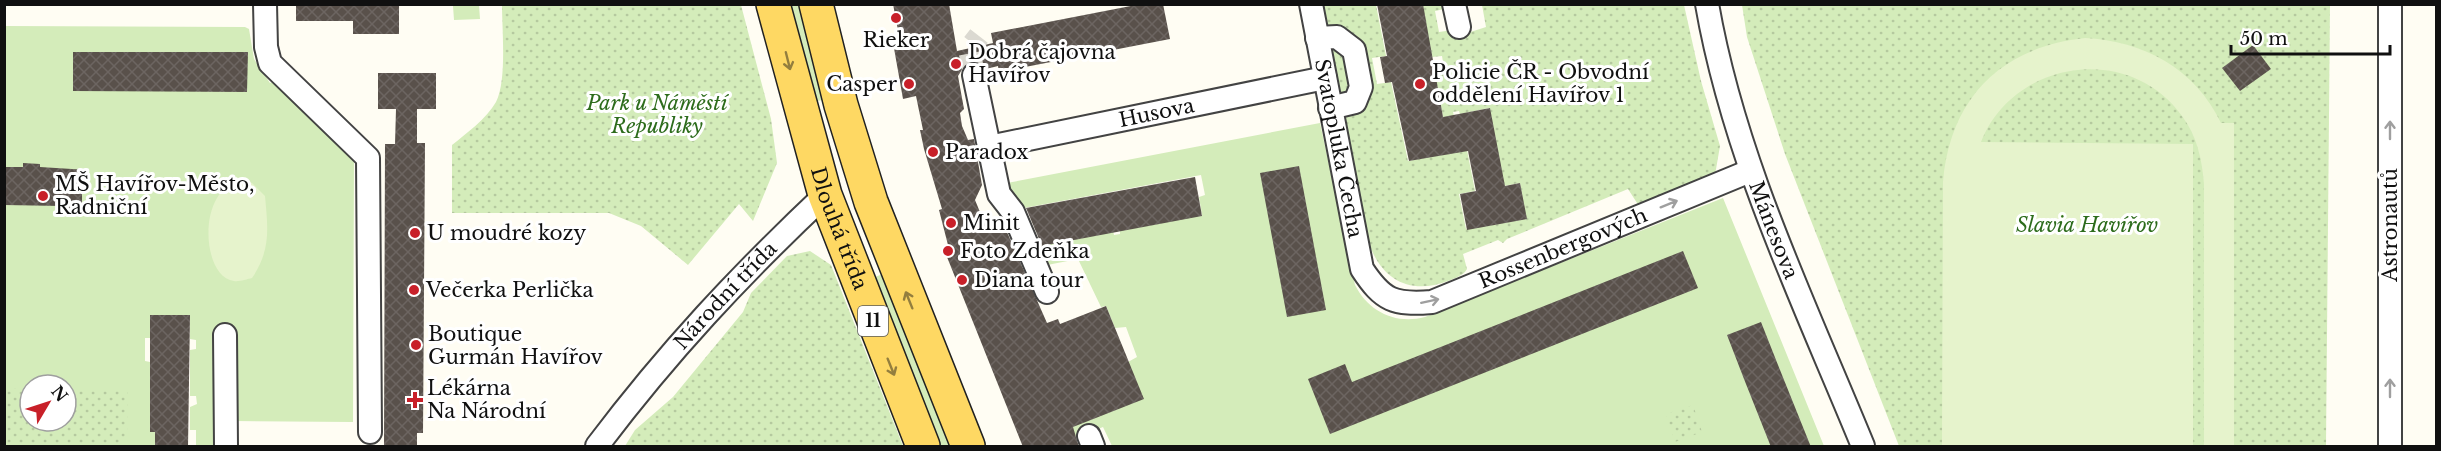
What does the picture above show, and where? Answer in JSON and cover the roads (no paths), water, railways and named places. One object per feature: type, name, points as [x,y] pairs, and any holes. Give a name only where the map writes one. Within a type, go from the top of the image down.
[{"type":"main road","name":"Dlouhá třída","points":[[773,4],[825,195],[922,447]]},
{"type":"main road","name":"11","points":[[816,4],[852,143]]},
{"type":"main road","name":"Dlouhá třída","points":[[852,143],[893,261],[968,447]]},
{"type":"main road","name":"Národní třída","points":[[825,195],[852,143]]},
{"type":"street","points":[[265,4],[266,46],[270,63],[368,158],[370,432]]},
{"type":"street","name":"Svatopluka Čecha","points":[[1311,4],[1362,268],[1376,290]]},
{"type":"street","points":[[1454,4],[1459,27]]},
{"type":"street","name":"Mánesova","points":[[1707,4],[1716,59],[1750,171],[1863,447]]},
{"type":"street","name":"Astronautů","points":[[2390,4],[2390,447]]},
{"type":"street","points":[[1317,38],[1337,37],[1354,50],[1361,87],[1355,102],[1330,108]]},
{"type":"street","points":[[974,75],[999,194],[1013,212],[1047,292]]},
{"type":"street","name":"Husova","points":[[989,147],[1324,78]]},
{"type":"street","name":"Rossenbergových","points":[[1376,290],[1402,304],[1432,302],[1750,171]]},
{"type":"street","name":"Národní třída","points":[[597,447],[650,376],[724,292],[825,195]]},
{"type":"street","points":[[225,335],[226,447]]},
{"type":"tunnel","points":[[974,75],[969,49],[979,36]]},
{"type":"place","name":"Rieker","points":[[896,18]]},
{"type":"place","name":"Dobrá čajovna Havířov","points":[[956,64]]},
{"type":"place","name":"Casper","points":[[909,84]]},
{"type":"place","name":"Policie ČR - Obvodní oddělení Havířov 1","points":[[1420,84]]},
{"type":"place","name":"Paradox","points":[[933,152]]},
{"type":"place","name":"MŠ Havířov-Město, Radniční","points":[[43,196]]},
{"type":"place","name":"Minit","points":[[951,223]]},
{"type":"place","name":"U moudré kozy","points":[[415,233]]},
{"type":"place","name":"Foto Zdeňka","points":[[948,251]]},
{"type":"place","name":"Diana tour","points":[[962,280]]},
{"type":"place","name":"Večerka Perlička","points":[[414,290]]},
{"type":"place","name":"Boutique Gurmán Havířov","points":[[416,345]]},
{"type":"place","name":"Lékárna Na Národní","points":[[415,400]]},
{"type":"park label","name":"Park u Náměstí Republiky","points":[[657,114]]},
{"type":"park label","name":"Slavia Havířov","points":[[2087,225]]}]
